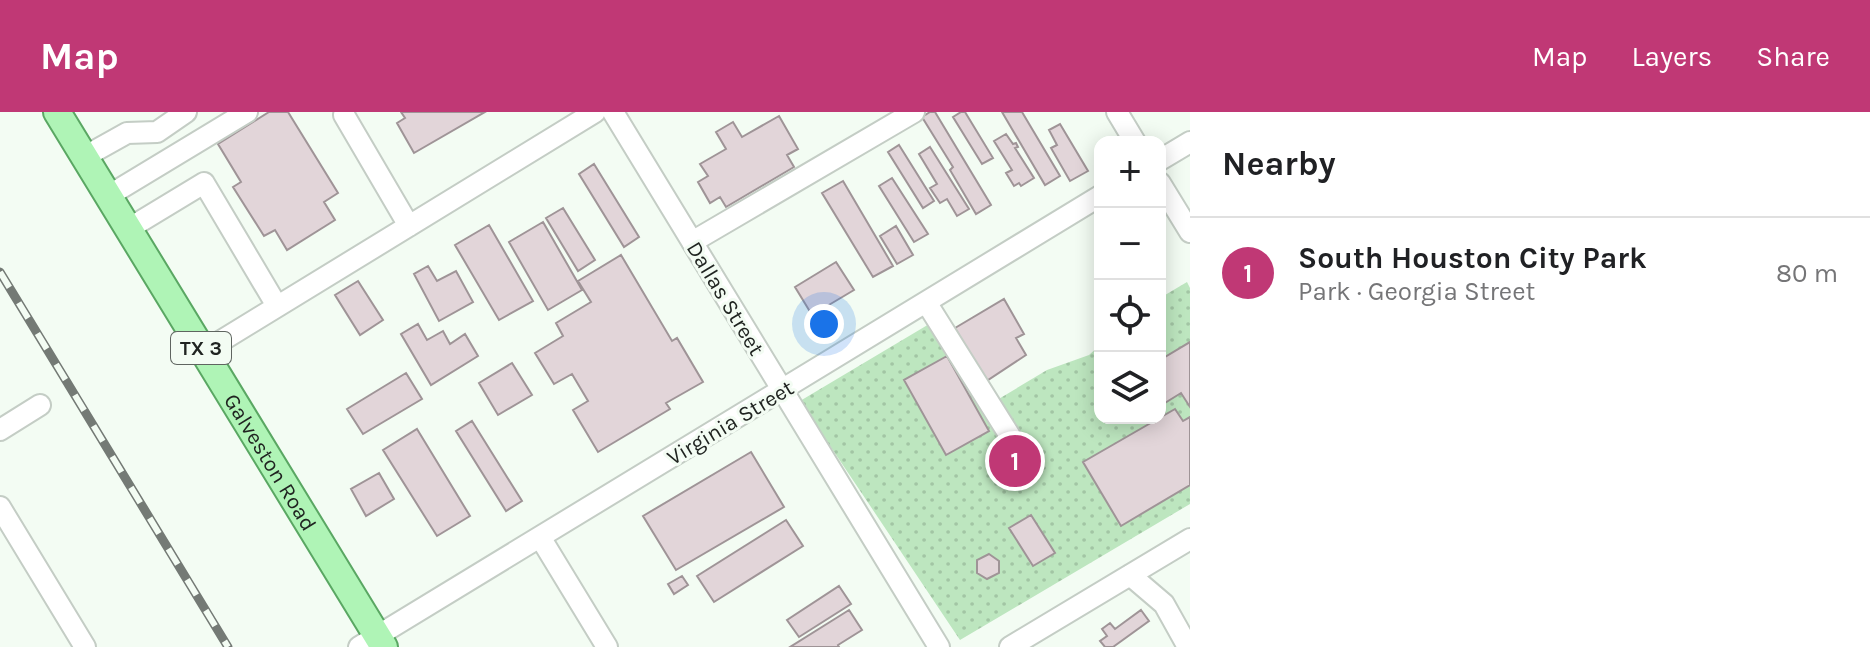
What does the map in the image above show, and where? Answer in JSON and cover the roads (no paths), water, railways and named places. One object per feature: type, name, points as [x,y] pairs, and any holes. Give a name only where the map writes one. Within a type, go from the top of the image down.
[{"type":"main road","name":"Galveston Road","points":[[57,112],[374,643]]},
{"type":"street","points":[[84,157],[127,133],[157,132],[186,112]]},
{"type":"street","points":[[108,196],[247,112]]},
{"type":"street","points":[[203,352],[595,112]]},
{"type":"street","name":"Dallas Street","points":[[613,112],[939,647]]},
{"type":"street","points":[[692,242],[914,112]]},
{"type":"street","points":[[1117,112],[1131,136]]},
{"type":"street","points":[[344,115],[409,226]]},
{"type":"street","points":[[1166,156],[1190,142]]},
{"type":"street","points":[[128,229],[204,183],[277,306]]},
{"type":"street","points":[[1166,193],[1190,232]]},
{"type":"street","name":"Virginia Street","points":[[374,643],[540,537],[1094,200]]},
{"type":"street","points":[[926,302],[1010,436]]},
{"type":"street","points":[[0,430],[40,405]]},
{"type":"street","points":[[0,507],[85,647]]},
{"type":"street","points":[[540,537],[607,647]]},
{"type":"street","points":[[1010,647],[1190,539]]},
{"type":"street","points":[[1130,575],[1164,604],[1188,647]]},
{"type":"railway","points":[[0,272],[228,647]]},
{"type":"place","name":"South Houston City Park","points":[[1015,461]]}]
